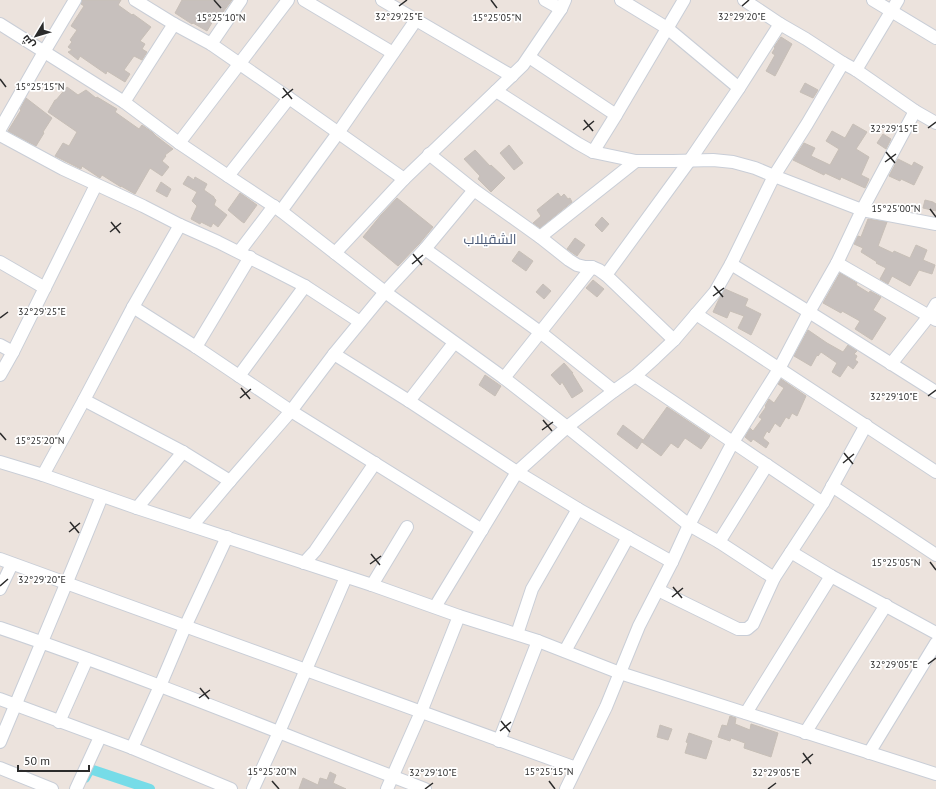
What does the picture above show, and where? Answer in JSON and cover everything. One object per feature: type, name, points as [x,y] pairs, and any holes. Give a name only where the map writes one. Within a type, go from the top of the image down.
[{"type":"street","points":[[0,129],[75,0]]},
{"type":"street","points":[[135,0],[174,24],[211,44],[404,180]]},
{"type":"street","points":[[211,44],[241,0]]},
{"type":"street","points":[[179,143],[288,0]]},
{"type":"street","points":[[304,0],[393,53]]},
{"type":"street","points":[[382,0],[512,76]]},
{"type":"street","points":[[334,253],[429,154],[523,65],[563,5],[545,0]]},
{"type":"street","points":[[621,0],[667,28],[739,88]]},
{"type":"street","points":[[593,152],[684,0]]},
{"type":"street","points":[[744,0],[780,24],[856,70],[915,111],[936,123]]},
{"type":"street","points":[[873,0],[936,38]]},
{"type":"street","points":[[856,70],[898,0]]},
{"type":"street","points":[[196,347],[245,255],[277,208],[338,133],[416,20]]},
{"type":"street","points":[[0,24],[124,102],[179,143],[277,208],[384,292],[504,378],[689,524],[774,578]]},
{"type":"street","points":[[124,102],[174,24]]},
{"type":"street","points":[[606,275],[690,160],[780,24]]},
{"type":"street","points":[[529,56],[616,115]]},
{"type":"street","points":[[435,607],[517,472],[566,427],[614,390],[635,376],[674,340],[715,292],[731,264],[774,176],[843,63]]},
{"type":"street","points":[[496,92],[593,152],[636,162],[673,162],[690,160],[733,162],[755,168],[862,210],[936,224]]},
{"type":"street","points":[[228,176],[289,98]]},
{"type":"street","points":[[566,789],[606,707],[639,626],[672,562],[689,524],[733,442],[779,370],[809,312],[837,263],[862,210],[915,111]]},
{"type":"street","points":[[0,135],[63,170],[143,206],[245,255],[305,286],[360,322]]},
{"type":"street","points":[[429,154],[474,190],[540,237],[568,260],[577,265],[592,267],[606,275],[674,340]]},
{"type":"street","points":[[540,237],[636,162]]},
{"type":"street","points":[[0,375],[13,352],[96,185]]},
{"type":"street","points":[[192,526],[291,411],[334,354],[384,292],[425,249],[474,190]]},
{"type":"street","points":[[43,475],[133,307],[180,225]]},
{"type":"street","points":[[425,249],[540,332],[614,390]]},
{"type":"street","points":[[0,262],[45,288]]},
{"type":"street","points":[[837,263],[933,318]]},
{"type":"street","points":[[731,264],[936,392]]},
{"type":"street","points":[[504,378],[592,267]]},
{"type":"street","points":[[239,376],[305,286]]},
{"type":"street","points":[[891,364],[933,318],[936,304]]},
{"type":"street","points":[[133,307],[196,347],[291,411],[482,530]]},
{"type":"street","points":[[696,314],[936,472]]},
{"type":"street","points":[[409,401],[454,343]]},
{"type":"street","points":[[0,345],[13,352]]},
{"type":"street","points":[[334,354],[517,472],[578,509],[672,562]]},
{"type":"street","points":[[635,376],[823,503]]},
{"type":"street","points":[[84,400],[183,452],[230,481]]},
{"type":"street","points":[[658,590],[738,629],[747,629],[753,624],[774,578],[823,503],[866,425]]},
{"type":"street","points":[[137,508],[183,452]]},
{"type":"street","points":[[0,462],[43,475],[137,508],[372,585],[459,616],[538,641],[620,673],[936,774]]},
{"type":"street","points":[[304,563],[315,550],[375,463]]},
{"type":"street","points":[[719,542],[767,465]]},
{"type":"street","points":[[832,486],[936,555]]},
{"type":"street","points":[[0,742],[41,642],[67,584],[102,496]]},
{"type":"street","points":[[517,634],[532,589],[578,509]]},
{"type":"street","points":[[372,585],[407,527]]},
{"type":"street","points":[[132,748],[185,627],[227,537]]},
{"type":"street","points":[[565,651],[628,538]]},
{"type":"street","points":[[791,552],[831,576],[936,633]]},
{"type":"street","points":[[0,559],[576,768]]},
{"type":"street","points":[[0,589],[12,564]]},
{"type":"street","points":[[746,713],[831,576]]},
{"type":"street","points":[[253,789],[346,577]]},
{"type":"street","points":[[805,733],[886,605]]},
{"type":"street","points":[[387,789],[421,712],[459,616]]},
{"type":"street","points":[[0,628],[160,686],[425,789]]},
{"type":"street","points":[[499,741],[538,641]]},
{"type":"street","points":[[869,753],[936,643]]},
{"type":"street","points":[[59,722],[87,659]]},
{"type":"street","points":[[0,699],[132,748],[231,789]]},
{"type":"street","points":[[76,789],[100,737]]},
{"type":"street","points":[[0,768],[52,789]]},
{"type":"building","points":[[82,0],[121,0],[118,5],[151,27],[140,41],[145,44],[142,49],[147,52],[142,60],[134,56],[124,70],[130,74],[125,82],[107,71],[106,74],[80,56],[78,60],[68,52],[72,50],[68,47],[72,42],[70,40],[77,30],[71,26],[84,6],[81,4]]},
{"type":"building","points":[[182,0],[232,0],[220,16],[217,14],[207,31],[193,23],[192,24],[175,13]]},
{"type":"building","points":[[781,37],[792,44],[775,76],[766,71],[775,55],[772,53],[775,48],[774,47]]},
{"type":"building","points":[[805,83],[818,90],[813,98],[800,92]]},
{"type":"building","points":[[67,87],[78,95],[86,90],[96,98],[97,97],[117,109],[115,112],[139,129],[142,125],[173,149],[165,155],[166,156],[162,161],[169,167],[162,176],[150,168],[135,194],[102,175],[100,178],[82,166],[81,169],[55,156],[63,143],[69,146],[77,132],[48,112],[55,100]]},
{"type":"building","points":[[26,98],[52,118],[36,146],[8,131],[21,110],[20,109]]},
{"type":"building","points":[[853,124],[867,132],[856,149],[869,157],[861,175],[869,179],[865,188],[841,177],[840,180],[825,173],[824,175],[793,160],[804,143],[815,148],[811,156],[830,165],[839,149],[826,141],[832,131],[845,138]]},
{"type":"building","points":[[883,134],[891,139],[886,149],[877,143]]},
{"type":"building","points":[[509,145],[523,163],[514,170],[500,153]]},
{"type":"building","points":[[475,150],[490,166],[491,165],[505,178],[491,192],[478,179],[480,176],[464,159]]},
{"type":"building","points":[[898,159],[912,166],[914,162],[923,167],[914,185],[901,179],[900,181],[889,176]]},
{"type":"building","points":[[188,176],[194,180],[195,177],[207,184],[204,190],[216,200],[214,205],[227,215],[218,227],[213,223],[211,227],[201,222],[200,224],[191,219],[197,206],[192,201],[197,192],[183,184]]},
{"type":"building","points":[[161,182],[171,189],[167,197],[156,191]]},
{"type":"building","points":[[240,193],[257,205],[244,223],[228,210]]},
{"type":"building","points":[[558,193],[561,197],[564,194],[568,199],[570,198],[572,202],[540,228],[533,223],[541,216],[537,210]]},
{"type":"building","points":[[397,198],[433,227],[398,266],[363,237]]},
{"type":"building","points":[[925,200],[936,204],[936,211],[923,208]]},
{"type":"building","points":[[602,217],[609,224],[602,232],[595,225]]},
{"type":"building","points":[[868,219],[887,222],[878,246],[893,253],[894,251],[910,258],[916,245],[927,250],[923,260],[935,265],[932,274],[919,270],[910,286],[892,276],[888,284],[880,279],[886,268],[861,252],[863,248],[854,244],[858,236],[861,237]]},
{"type":"building","points":[[575,238],[585,245],[577,256],[567,249]]},
{"type":"building","points":[[519,251],[533,261],[526,271],[512,261]]},
{"type":"building","points":[[840,273],[857,283],[856,285],[869,293],[870,291],[881,297],[873,310],[886,318],[872,340],[855,329],[860,321],[823,303]]},
{"type":"building","points":[[593,280],[604,289],[597,297],[586,288]]},
{"type":"building","points":[[543,284],[551,291],[544,299],[536,292]]},
{"type":"building","points":[[725,289],[748,299],[745,306],[761,314],[751,335],[738,328],[744,316],[730,311],[727,318],[713,312]]},
{"type":"building","points":[[808,330],[843,352],[848,345],[857,351],[854,354],[857,356],[855,360],[858,362],[853,369],[848,365],[840,377],[832,372],[837,363],[821,352],[818,356],[817,355],[811,366],[794,356]]},
{"type":"building","points":[[564,363],[573,373],[583,391],[572,398],[562,382],[560,385],[551,375]]},
{"type":"building","points":[[485,375],[501,386],[495,396],[479,385]]},
{"type":"building","points":[[781,379],[806,396],[797,416],[792,413],[789,419],[786,417],[780,427],[775,423],[769,433],[767,431],[763,438],[769,443],[766,448],[753,439],[751,442],[745,437],[750,428],[753,431],[762,419],[759,417],[766,407],[765,406],[769,399],[774,403],[784,388],[778,384]]},
{"type":"building","points":[[667,407],[710,436],[701,449],[685,438],[678,448],[671,443],[661,456],[642,442]]},
{"type":"building","points":[[623,425],[643,440],[637,449],[617,434]]},
{"type":"building","points":[[730,716],[736,718],[735,724],[750,730],[751,724],[778,733],[771,757],[744,748],[745,743],[731,738],[730,741],[718,737],[722,725],[727,726]]},
{"type":"building","points":[[660,725],[672,729],[668,740],[657,737]]},
{"type":"building","points":[[689,733],[712,741],[706,759],[685,753]]},
{"type":"building","points":[[330,772],[336,775],[333,783],[346,789],[299,789],[303,778],[318,785],[320,778],[327,780]]},
{"type":"waterway","points":[[85,778],[90,769],[150,789]]},
{"type":"district","name":"الشقيلاب","points":[[490,239]]}]
